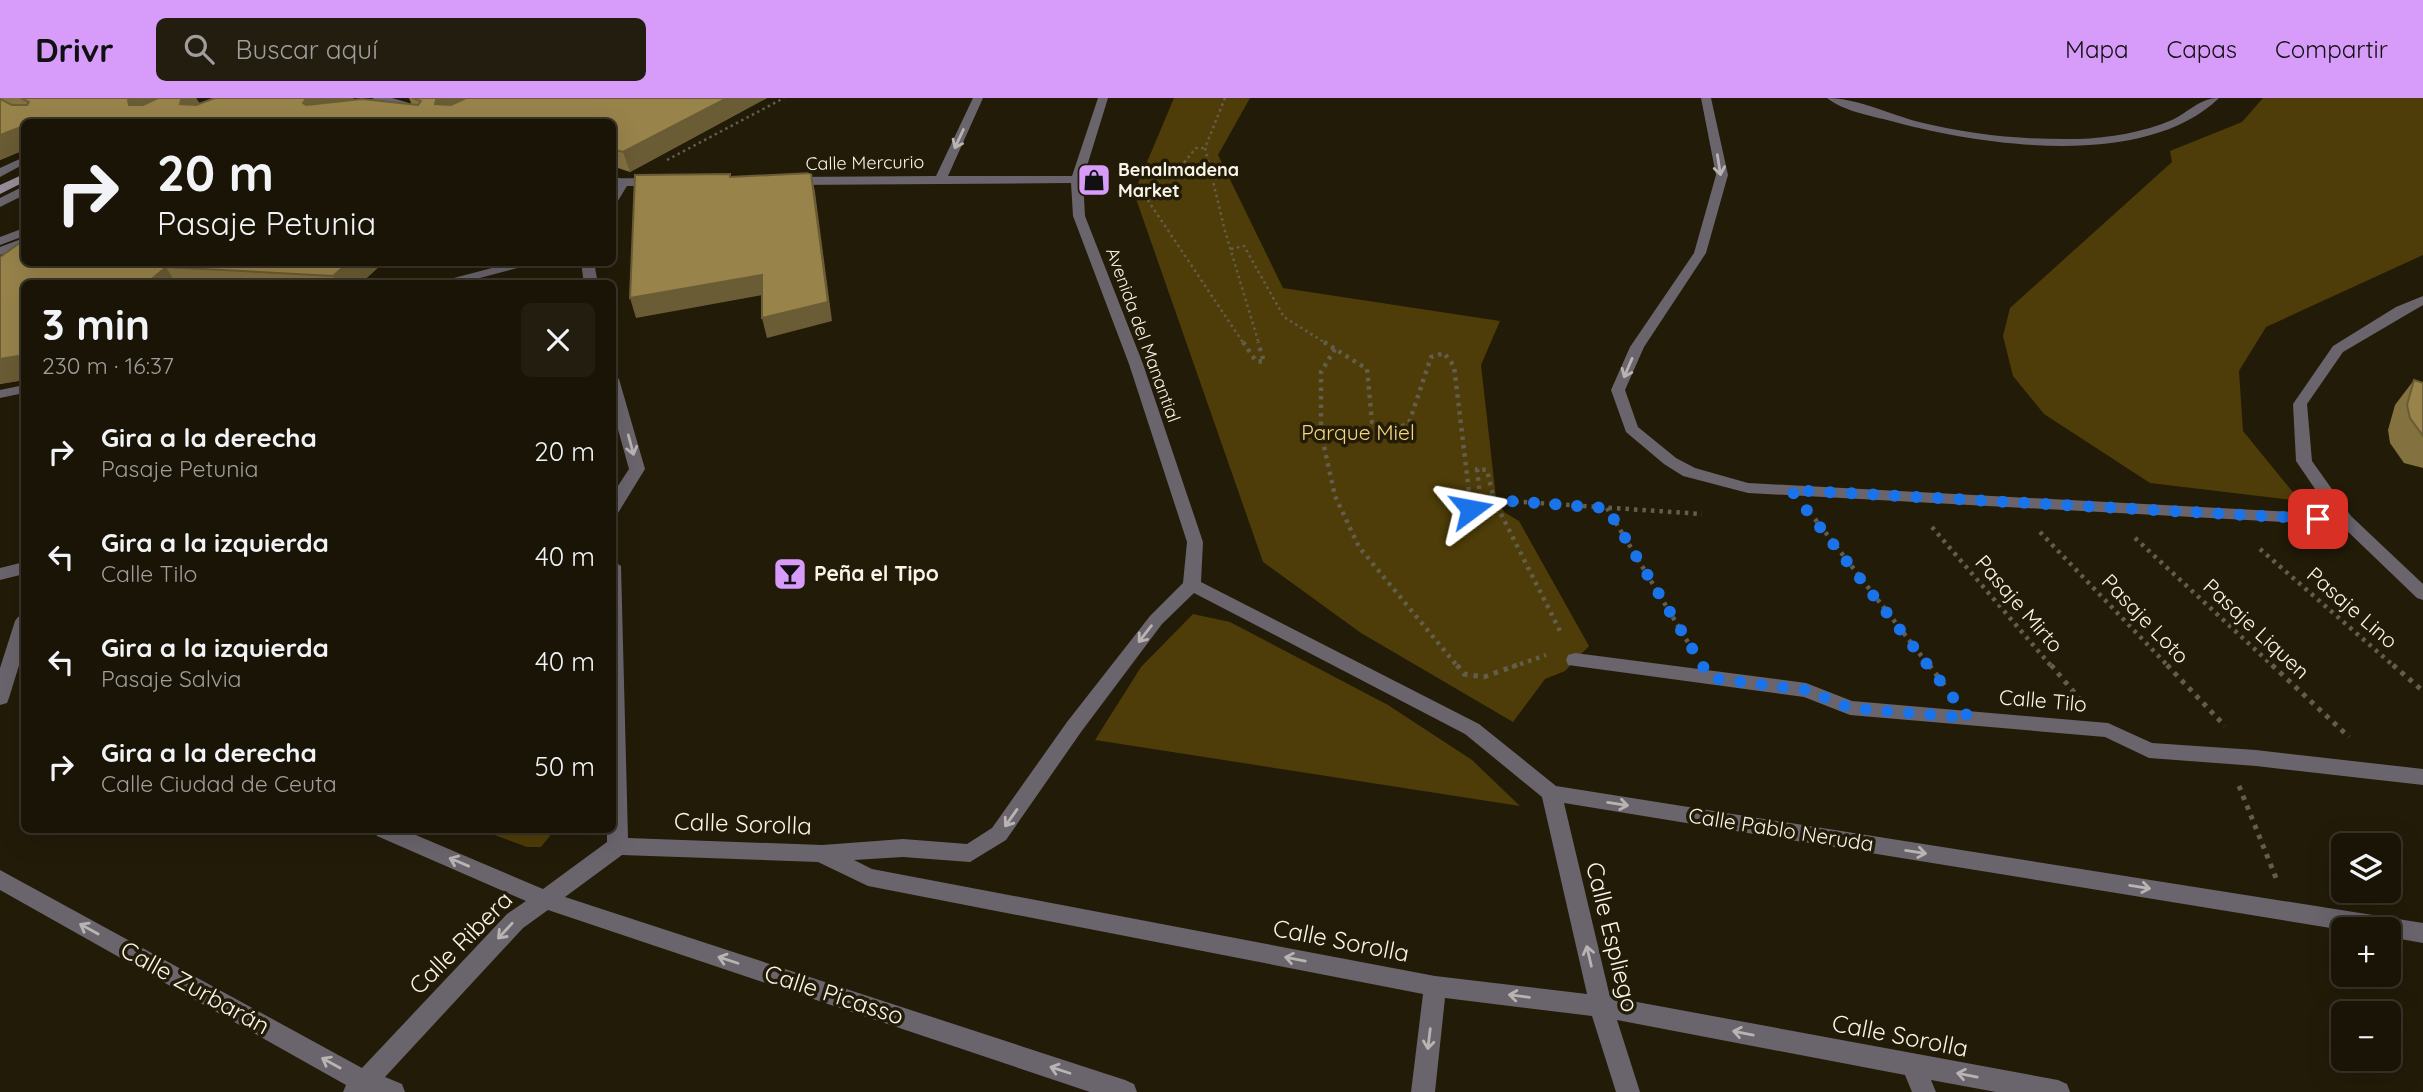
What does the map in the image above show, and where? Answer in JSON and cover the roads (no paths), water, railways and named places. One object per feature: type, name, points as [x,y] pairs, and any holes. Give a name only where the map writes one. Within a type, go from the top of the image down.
[{"type":"main road","points":[[0,190],[21,180]]},
{"type":"street","points":[[413,119],[395,113],[367,111],[342,116],[382,98],[427,112],[459,98]]},
{"type":"street","points":[[940,180],[978,98]]},
{"type":"street","name":"Avenida del Manantial","points":[[1102,98],[1077,179],[1079,216],[1136,364],[1195,542],[1192,585]]},
{"type":"street","points":[[1707,98],[1721,175],[1700,253],[1637,347],[1618,390],[1631,429],[1670,461],[1689,472],[1748,488],[2345,520]]},
{"type":"street","points":[[1832,98],[1878,114],[1948,130],[2020,141],[2101,142],[2157,130],[2199,112],[2214,98]]},
{"type":"street","points":[[0,173],[21,162]]},
{"type":"street","name":"Calle Mercurio","points":[[774,181],[1077,179]]},
{"type":"street","points":[[617,181],[664,182]]},
{"type":"street","points":[[0,203],[21,192]]},
{"type":"street","points":[[0,241],[21,233]]},
{"type":"street","points":[[0,251],[21,243]]},
{"type":"street","points":[[455,280],[516,266]]},
{"type":"street","points":[[2423,300],[2400,310],[2338,349],[2300,404],[2304,461],[2345,520],[2423,594]]},
{"type":"street","points":[[0,394],[21,390]]},
{"type":"street","points":[[616,393],[637,469],[616,503]]},
{"type":"street","points":[[0,574],[21,569]]},
{"type":"street","points":[[821,853],[903,848],[970,853],[999,834],[1073,727],[1156,620],[1192,585]]},
{"type":"street","name":"Calle Pablo Neruda","points":[[1192,585],[1472,729],[1551,793],[2423,933]]},
{"type":"street","points":[[0,698],[19,658]]},
{"type":"street","name":"Calle Tilo","points":[[1575,660],[1806,690],[1850,708],[2108,730],[2149,750],[2256,758],[2423,777]]},
{"type":"street","points":[[616,772],[618,846]]},
{"type":"street","name":"Calle Espliego","points":[[1551,793],[1601,1006],[1628,1092]]},
{"type":"street","name":"Calle Picasso","points":[[391,833],[544,899],[1125,1092]]},
{"type":"street","name":"Calle Sorolla","points":[[618,846],[821,853],[868,877],[1435,986],[1601,1006],[2058,1092]]},
{"type":"street","name":"Calle Ribera","points":[[360,1087],[514,921],[618,846]]},
{"type":"street","name":"Calle Zurbarán","points":[[0,879],[360,1087],[393,1092]]},
{"type":"street","points":[[1423,1092],[1435,986]]},
{"type":"street","points":[[1913,1065],[1924,1092]]},
{"type":"place","name":"Benalmadena Market","points":[[1094,180]]},
{"type":"place","name":"Peña el Tipo","points":[[790,574]]},
{"type":"park label","name":"Parque Miel","points":[[1358,433]]}]
